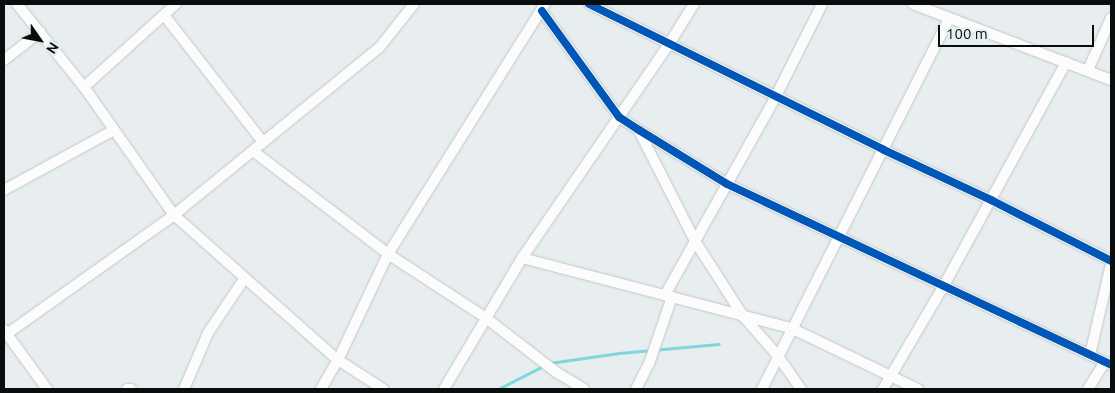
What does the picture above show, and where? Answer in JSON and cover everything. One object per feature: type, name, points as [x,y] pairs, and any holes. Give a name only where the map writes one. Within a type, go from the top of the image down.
[{"type":"street","points":[[17,4],[84,87],[112,131],[174,215],[244,279],[338,360],[383,389]]},
{"type":"street","points":[[84,87],[176,4]]},
{"type":"street","points":[[47,389],[5,333],[174,215],[379,48],[414,4]]},
{"type":"street","points":[[589,4],[884,150],[991,200],[1111,263],[1090,355]]},
{"type":"street","points":[[444,389],[522,258],[619,118],[694,4]]},
{"type":"street","points":[[636,389],[649,364],[669,296],[695,241],[776,96],[822,4]]},
{"type":"street","points":[[913,4],[1111,80]]},
{"type":"street","points":[[321,389],[338,360],[388,254],[543,7],[619,118],[726,184],[943,288],[1108,363],[1088,389]]},
{"type":"street","points":[[164,15],[263,142]]},
{"type":"street","points":[[762,389],[791,328],[839,239],[949,18]]},
{"type":"street","points":[[1088,70],[1111,18]]},
{"type":"street","points":[[4,60],[40,32]]},
{"type":"street","points":[[883,389],[943,288],[1066,62]]},
{"type":"street","points":[[639,130],[695,241],[743,316],[778,356],[801,389]]},
{"type":"street","points":[[4,190],[112,131]]},
{"type":"street","points":[[253,151],[388,254],[486,318],[556,372],[584,389]]},
{"type":"street","points":[[522,258],[791,328],[918,389]]},
{"type":"street","points":[[184,389],[208,333],[244,279]]},
{"type":"waterway","points":[[498,389],[549,363],[619,353],[719,344]]},
{"type":"cycle path","points":[[589,4],[884,150],[991,200],[1111,261]]},
{"type":"cycle path","points":[[542,11],[619,117],[639,130],[727,184],[1111,365]]}]
